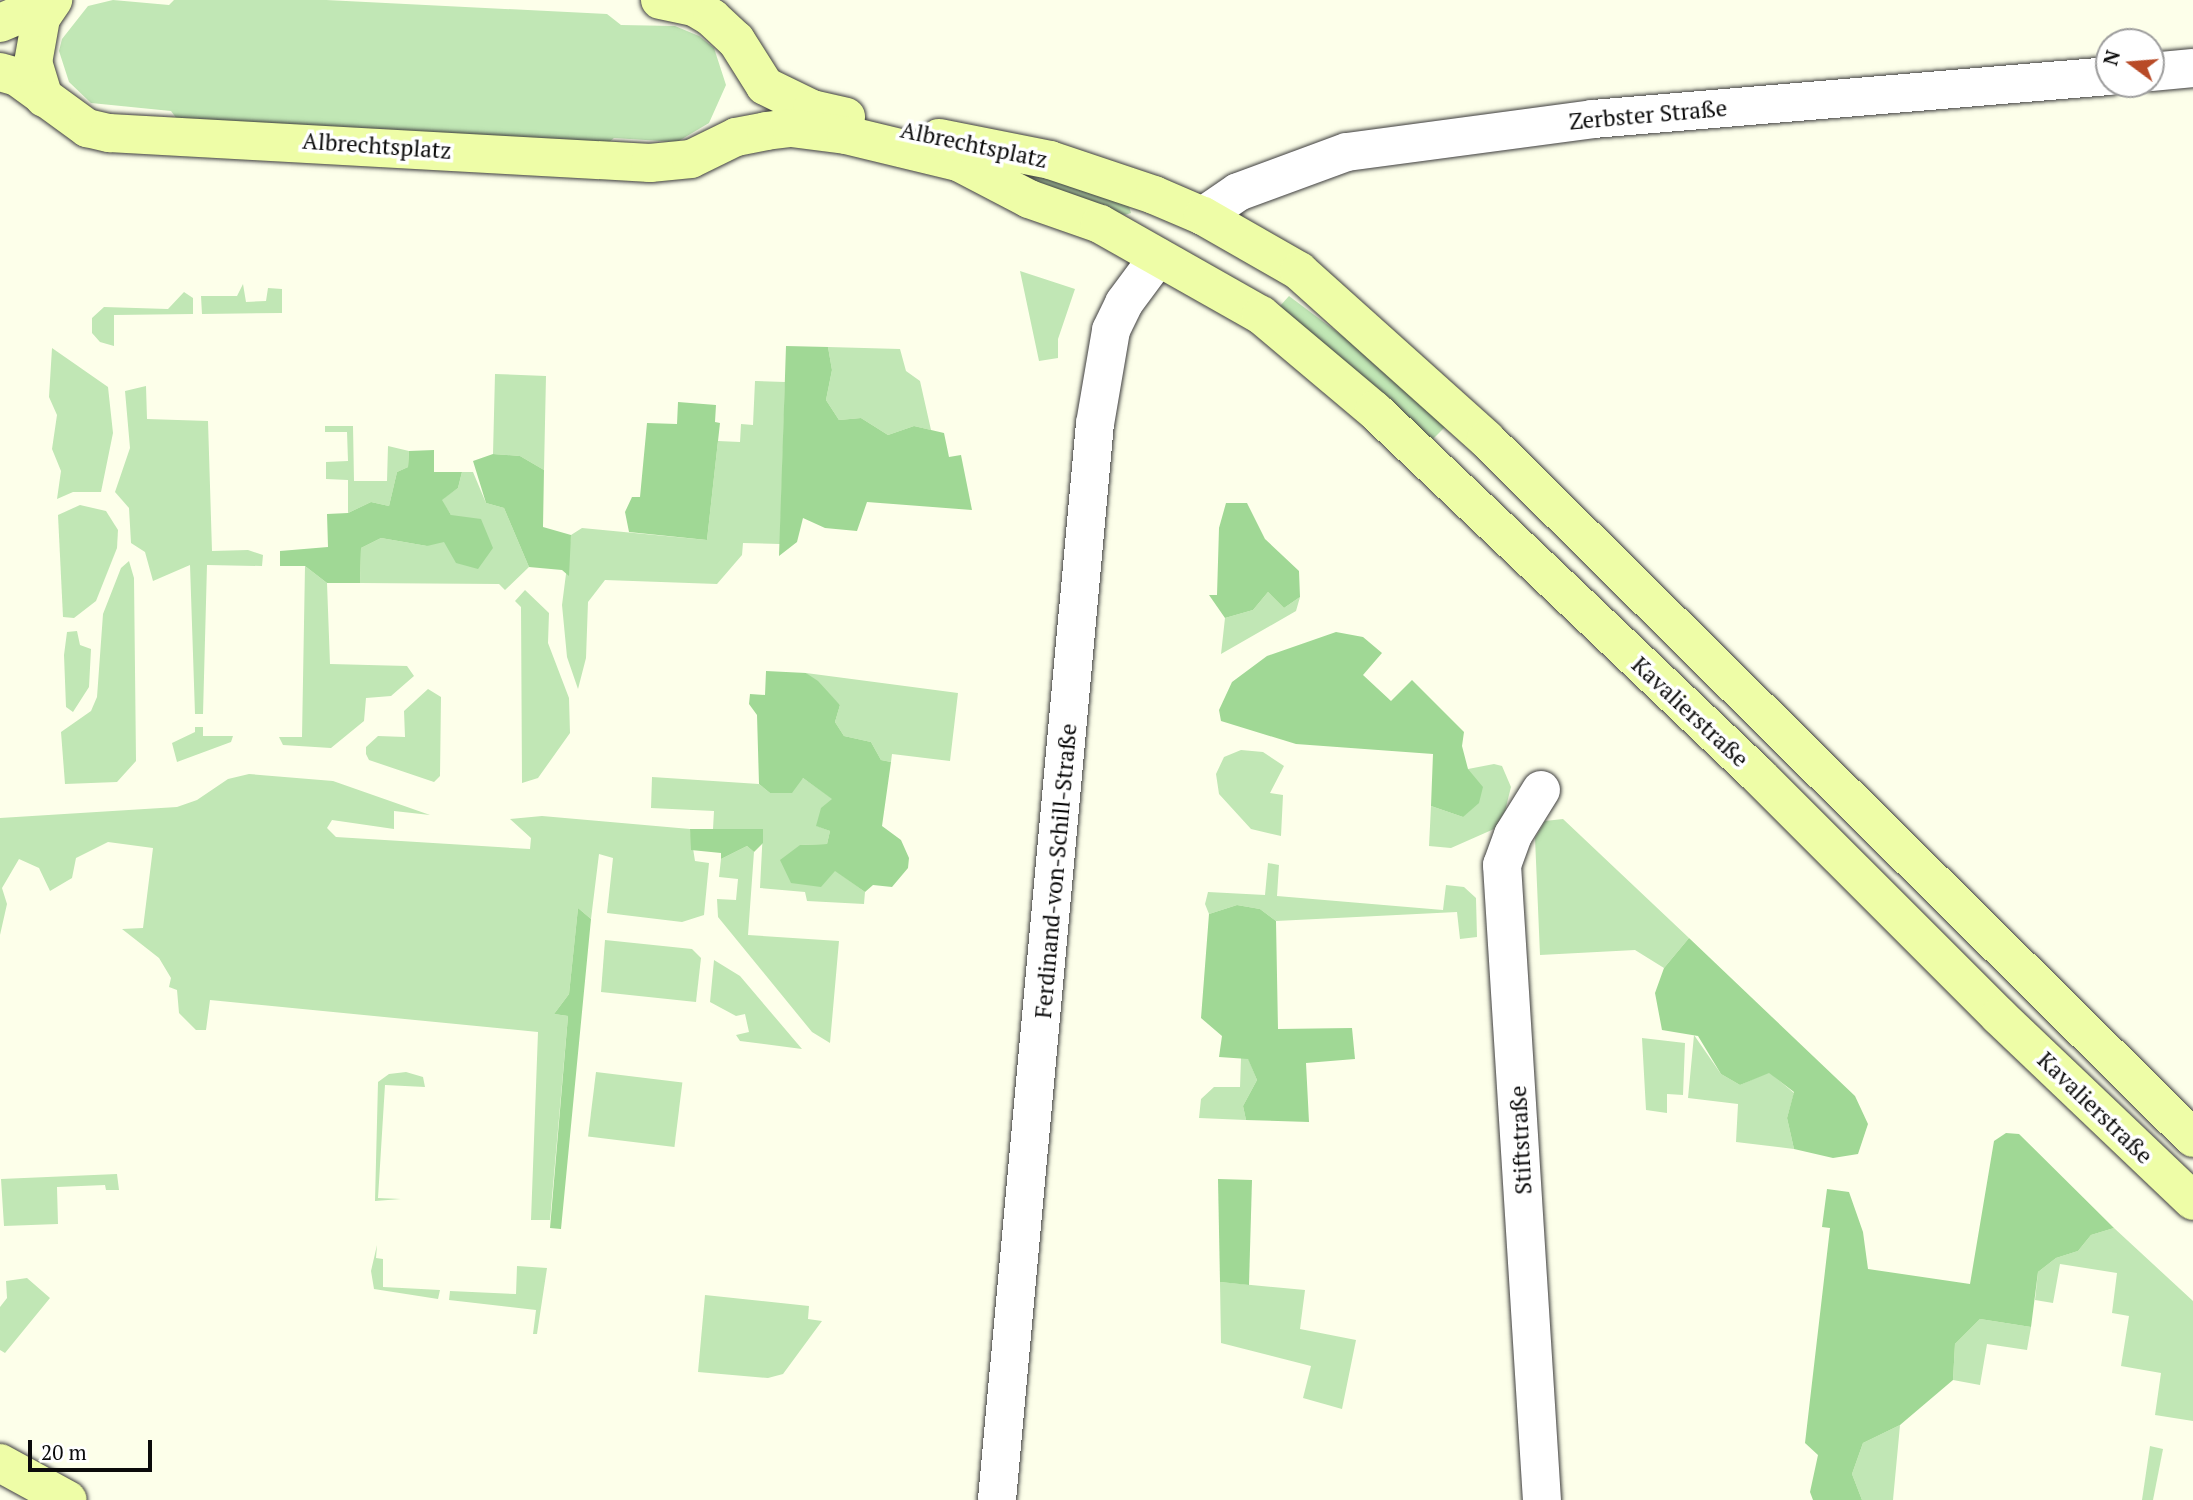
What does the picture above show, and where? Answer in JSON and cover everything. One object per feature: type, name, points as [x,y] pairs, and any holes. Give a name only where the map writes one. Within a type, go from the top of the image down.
[{"type":"main road","name":"Albrechtsplatz","points":[[660,0],[694,7],[712,18],[736,40],[765,86],[812,109],[1050,160],[1203,216]]},
{"type":"main road","points":[[0,23],[52,1]]},
{"type":"main road","points":[[44,99],[33,64],[41,18],[52,1]]},
{"type":"main road","points":[[718,148],[738,126],[750,101],[751,67]]},
{"type":"main road","name":"Albrechtsplatz","points":[[0,72],[17,77],[87,128],[109,133],[650,163],[691,159],[718,148],[736,136],[791,128],[846,135],[958,162],[1029,198],[1100,224],[1158,257]]},
{"type":"main road","name":"Kavalierstraße","points":[[1203,216],[1299,271],[1486,439],[2193,1138]]},
{"type":"main road","name":"Kavalierstraße","points":[[1158,257],[1261,315],[1423,454],[2193,1201]]},
{"type":"main road","points":[[0,1463],[68,1500]]},
{"type":"street","points":[[2165,71],[2193,68]]},
{"type":"street","name":"Zerbster Straße","points":[[1203,216],[1238,192],[1347,152],[1593,120],[2095,77]]},
{"type":"street","name":"Ferdinand-von-Schill-Straße","points":[[998,1500],[1095,424],[1111,330],[1124,303],[1158,257]]},
{"type":"street","name":"Stiftstraße","points":[[1541,790],[1513,835],[1502,865],[1542,1500]]},
{"type":"green space","points":[[113,0],[169,5],[174,0],[326,0],[607,14],[621,25],[675,26],[699,36],[714,48],[726,85],[709,123],[677,142],[614,138],[603,147],[180,123],[171,111],[91,103],[69,82],[59,51],[62,39],[88,6]]},
{"type":"green space","points":[[1031,170],[1129,206],[1131,213],[1125,215],[1072,200],[1028,179],[1024,173]]},
{"type":"green space","points":[[1020,271],[1075,289],[1058,339],[1058,358],[1039,361]]},
{"type":"green space","points":[[243,284],[246,302],[266,301],[268,288],[282,289],[282,313],[202,314],[201,296],[237,296]]},
{"type":"green space","points":[[184,292],[193,298],[193,314],[114,315],[114,346],[100,342],[92,333],[92,318],[104,307],[168,309]]},
{"type":"green space","points":[[1289,296],[1345,338],[1445,427],[1429,443],[1280,306]]},
{"type":"green space","points":[[786,346],[828,347],[832,370],[826,400],[839,420],[861,418],[888,435],[914,426],[944,433],[949,457],[961,455],[972,510],[867,502],[857,531],[825,528],[803,518],[797,542],[779,556]]},
{"type":"green space","points":[[828,347],[900,349],[906,371],[920,381],[931,430],[914,426],[888,435],[861,418],[839,420],[826,400],[832,370]]},
{"type":"green space","points":[[52,348],[108,387],[113,433],[101,492],[73,492],[57,499],[61,471],[52,449],[57,415],[49,397]]},
{"type":"green space","points":[[495,374],[546,376],[544,470],[520,456],[493,454]]},
{"type":"green space","points":[[755,381],[785,382],[780,544],[743,543],[742,555],[717,584],[605,580],[588,602],[586,658],[578,689],[567,657],[562,605],[571,535],[582,528],[707,540],[718,441],[740,442],[741,424],[753,425]]},
{"type":"green space","points":[[146,386],[147,419],[208,421],[212,551],[248,550],[263,555],[262,566],[207,565],[203,714],[195,714],[190,565],[153,581],[145,552],[131,543],[129,508],[115,492],[130,448],[125,391]]},
{"type":"green space","points":[[678,402],[716,405],[715,422],[720,423],[707,540],[629,532],[625,512],[632,497],[640,497],[647,423],[677,424]]},
{"type":"green space","points":[[325,426],[353,426],[354,481],[387,481],[388,446],[409,451],[408,467],[397,472],[389,506],[371,502],[348,513],[348,480],[326,479],[326,462],[348,461],[347,432],[325,432]]},
{"type":"green space","points":[[434,450],[434,472],[462,472],[458,488],[442,500],[451,515],[481,519],[493,548],[478,569],[456,563],[444,542],[427,546],[381,538],[361,548],[360,583],[327,583],[305,566],[280,566],[280,551],[328,547],[327,514],[348,513],[371,502],[389,506],[397,472],[408,467],[409,451]]},
{"type":"green space","points":[[493,454],[520,456],[544,470],[543,527],[571,535],[569,576],[562,570],[529,567],[504,508],[486,503],[473,461]]},
{"type":"green space","points":[[462,472],[473,472],[486,503],[504,508],[529,567],[505,590],[499,584],[360,583],[361,548],[381,538],[427,546],[451,515],[441,500],[458,488]]},
{"type":"green space","points":[[1226,503],[1247,503],[1265,539],[1299,571],[1300,597],[1284,608],[1268,592],[1253,610],[1225,618],[1209,595],[1217,595],[1219,528]]},
{"type":"green space","points":[[80,505],[106,511],[118,530],[117,548],[96,601],[74,618],[63,617],[58,515]]},
{"type":"green space","points":[[129,561],[134,578],[136,761],[117,782],[65,784],[61,732],[91,711],[97,697],[103,614],[121,568]]},
{"type":"green space","points":[[305,566],[327,583],[330,664],[407,666],[414,676],[391,696],[366,698],[364,721],[331,748],[283,745],[279,737],[302,737]]},
{"type":"green space","points":[[525,590],[549,613],[548,643],[569,698],[570,733],[538,778],[522,783],[521,607],[515,601]]},
{"type":"green space","points":[[1268,592],[1284,608],[1300,597],[1296,611],[1221,654],[1225,618],[1253,610]]},
{"type":"green space","points":[[77,631],[80,645],[91,649],[89,687],[73,712],[66,707],[64,655],[67,632]]},
{"type":"green space","points":[[1336,632],[1363,637],[1382,653],[1363,675],[1391,701],[1412,680],[1464,732],[1462,746],[1468,769],[1483,787],[1479,803],[1463,817],[1431,806],[1433,754],[1296,744],[1221,721],[1219,710],[1232,682],[1267,656]]},
{"type":"green space","points":[[766,671],[806,673],[818,681],[840,705],[835,722],[844,736],[871,742],[881,760],[891,762],[882,826],[901,840],[909,858],[908,868],[892,887],[873,885],[865,892],[835,871],[821,887],[791,883],[780,860],[800,845],[827,844],[830,831],[816,826],[821,808],[832,799],[803,778],[792,793],[770,793],[759,784],[757,715],[749,704],[750,694],[765,695]]},
{"type":"green space","points":[[806,673],[958,693],[950,761],[892,754],[891,762],[881,760],[871,742],[844,736],[835,722],[840,705]]},
{"type":"green space","points":[[428,689],[441,697],[440,776],[434,782],[369,760],[366,754],[366,747],[378,736],[405,737],[404,711]]},
{"type":"green space","points":[[195,727],[203,727],[203,736],[233,736],[231,742],[177,762],[172,743],[195,732]]},
{"type":"green space","points":[[1241,750],[1263,752],[1284,766],[1270,793],[1283,795],[1281,836],[1251,829],[1219,794],[1216,774],[1224,757]]},
{"type":"green space","points":[[1494,764],[1502,766],[1511,787],[1505,811],[1494,829],[1451,848],[1429,846],[1431,806],[1463,817],[1468,769]]},
{"type":"green space","points":[[249,774],[333,781],[430,815],[394,811],[394,829],[332,820],[327,828],[336,837],[530,849],[531,838],[510,819],[542,816],[690,829],[695,861],[709,863],[704,915],[682,922],[607,913],[613,858],[599,854],[591,919],[578,908],[569,994],[554,1014],[568,1016],[550,1220],[531,1220],[538,1032],[210,1000],[206,1030],[196,1030],[179,1013],[177,990],[169,987],[171,978],[159,958],[122,929],[143,928],[153,848],[108,842],[76,858],[72,878],[50,891],[39,868],[19,859],[2,888],[7,904],[0,935],[0,818],[177,807],[197,800],[228,779]]},
{"type":"green space","points":[[652,777],[759,784],[770,793],[803,778],[833,799],[817,826],[830,831],[827,844],[800,845],[865,892],[864,904],[807,901],[805,892],[760,888],[763,829],[713,829],[714,811],[651,808]]},
{"type":"green space","points":[[1563,819],[1689,938],[1664,968],[1635,950],[1540,955],[1535,838],[1545,821]]},
{"type":"green space","points":[[690,829],[763,829],[763,843],[754,852],[747,846],[721,859],[721,853],[691,850]]},
{"type":"green space","points":[[747,846],[754,852],[748,935],[839,941],[830,1043],[812,1032],[718,917],[717,899],[736,900],[738,879],[719,877],[721,859]]},
{"type":"green space","points":[[1268,863],[1279,865],[1277,896],[1443,910],[1446,885],[1464,887],[1476,898],[1477,937],[1460,939],[1457,912],[1276,921],[1260,909],[1237,905],[1209,914],[1205,904],[1208,892],[1265,895]]},
{"type":"green space","points":[[1237,905],[1260,909],[1276,921],[1278,1029],[1352,1028],[1355,1059],[1306,1063],[1309,1122],[1246,1120],[1243,1106],[1257,1080],[1248,1059],[1219,1057],[1222,1036],[1201,1018],[1209,914]]},
{"type":"green space","points":[[578,908],[591,919],[561,1229],[550,1228],[568,1016],[554,1014],[569,994]]},
{"type":"green space","points":[[1689,938],[1855,1096],[1868,1124],[1858,1154],[1833,1158],[1794,1149],[1787,1118],[1794,1092],[1769,1073],[1740,1085],[1721,1074],[1698,1036],[1662,1030],[1655,993],[1664,968]]},
{"type":"green space","points":[[605,940],[692,949],[701,958],[696,1002],[601,992]]},
{"type":"green space","points":[[714,960],[740,976],[802,1049],[740,1041],[736,1035],[749,1032],[745,1014],[736,1016],[710,1002]]},
{"type":"green space","points":[[1694,1035],[1721,1074],[1740,1085],[1769,1072],[1794,1093],[1787,1118],[1794,1149],[1736,1142],[1738,1104],[1688,1098]]},
{"type":"green space","points":[[1642,1038],[1685,1043],[1683,1095],[1667,1094],[1667,1113],[1646,1110]]},
{"type":"green space","points":[[1241,1058],[1248,1058],[1257,1080],[1243,1106],[1246,1120],[1199,1118],[1201,1099],[1214,1087],[1240,1087]]},
{"type":"green space","points":[[406,1072],[423,1077],[425,1087],[385,1085],[378,1198],[401,1199],[375,1201],[378,1082],[389,1074]]},
{"type":"green space","points":[[596,1072],[682,1083],[674,1147],[588,1137]]},
{"type":"green space","points":[[2006,1133],[2019,1134],[2114,1228],[2091,1235],[2078,1251],[2056,1258],[2038,1272],[2031,1327],[1980,1319],[1955,1344],[1953,1380],[1900,1425],[1863,1443],[1852,1474],[1862,1500],[1813,1500],[1810,1492],[1818,1455],[1805,1443],[1830,1228],[1822,1227],[1827,1189],[1849,1192],[1863,1232],[1868,1269],[1970,1284],[1994,1141]]},
{"type":"green space","points":[[117,1174],[119,1190],[106,1190],[105,1185],[57,1187],[58,1224],[4,1226],[1,1179]]},
{"type":"green space","points":[[1218,1179],[1252,1180],[1249,1285],[1220,1282]]},
{"type":"green space","points":[[2114,1228],[2193,1301],[2193,1421],[2155,1415],[2161,1373],[2121,1366],[2129,1316],[2112,1313],[2117,1273],[2060,1264],[2053,1303],[2035,1300],[2038,1272],[2056,1258],[2078,1251],[2091,1235]]},
{"type":"green space","points":[[377,1245],[376,1258],[383,1259],[383,1287],[440,1290],[438,1299],[374,1289],[371,1271]]},
{"type":"green space","points":[[517,1266],[547,1268],[537,1334],[533,1334],[536,1310],[449,1300],[450,1291],[516,1294]]},
{"type":"green space","points":[[27,1278],[50,1298],[5,1353],[0,1350],[0,1307],[7,1298],[6,1281]]},
{"type":"green space","points":[[1220,1282],[1305,1290],[1300,1329],[1356,1340],[1342,1409],[1303,1398],[1311,1366],[1221,1343]]},
{"type":"green space","points":[[705,1295],[809,1306],[808,1319],[822,1321],[783,1374],[768,1378],[698,1372]]},
{"type":"green space","points":[[1980,1319],[2031,1327],[2027,1350],[1987,1344],[1980,1385],[1953,1380],[1955,1344]]},
{"type":"green space","points":[[1900,1425],[1893,1500],[1862,1500],[1852,1474],[1863,1443]]},
{"type":"green space","points":[[2150,1446],[2163,1449],[2153,1500],[2142,1500]]}]
